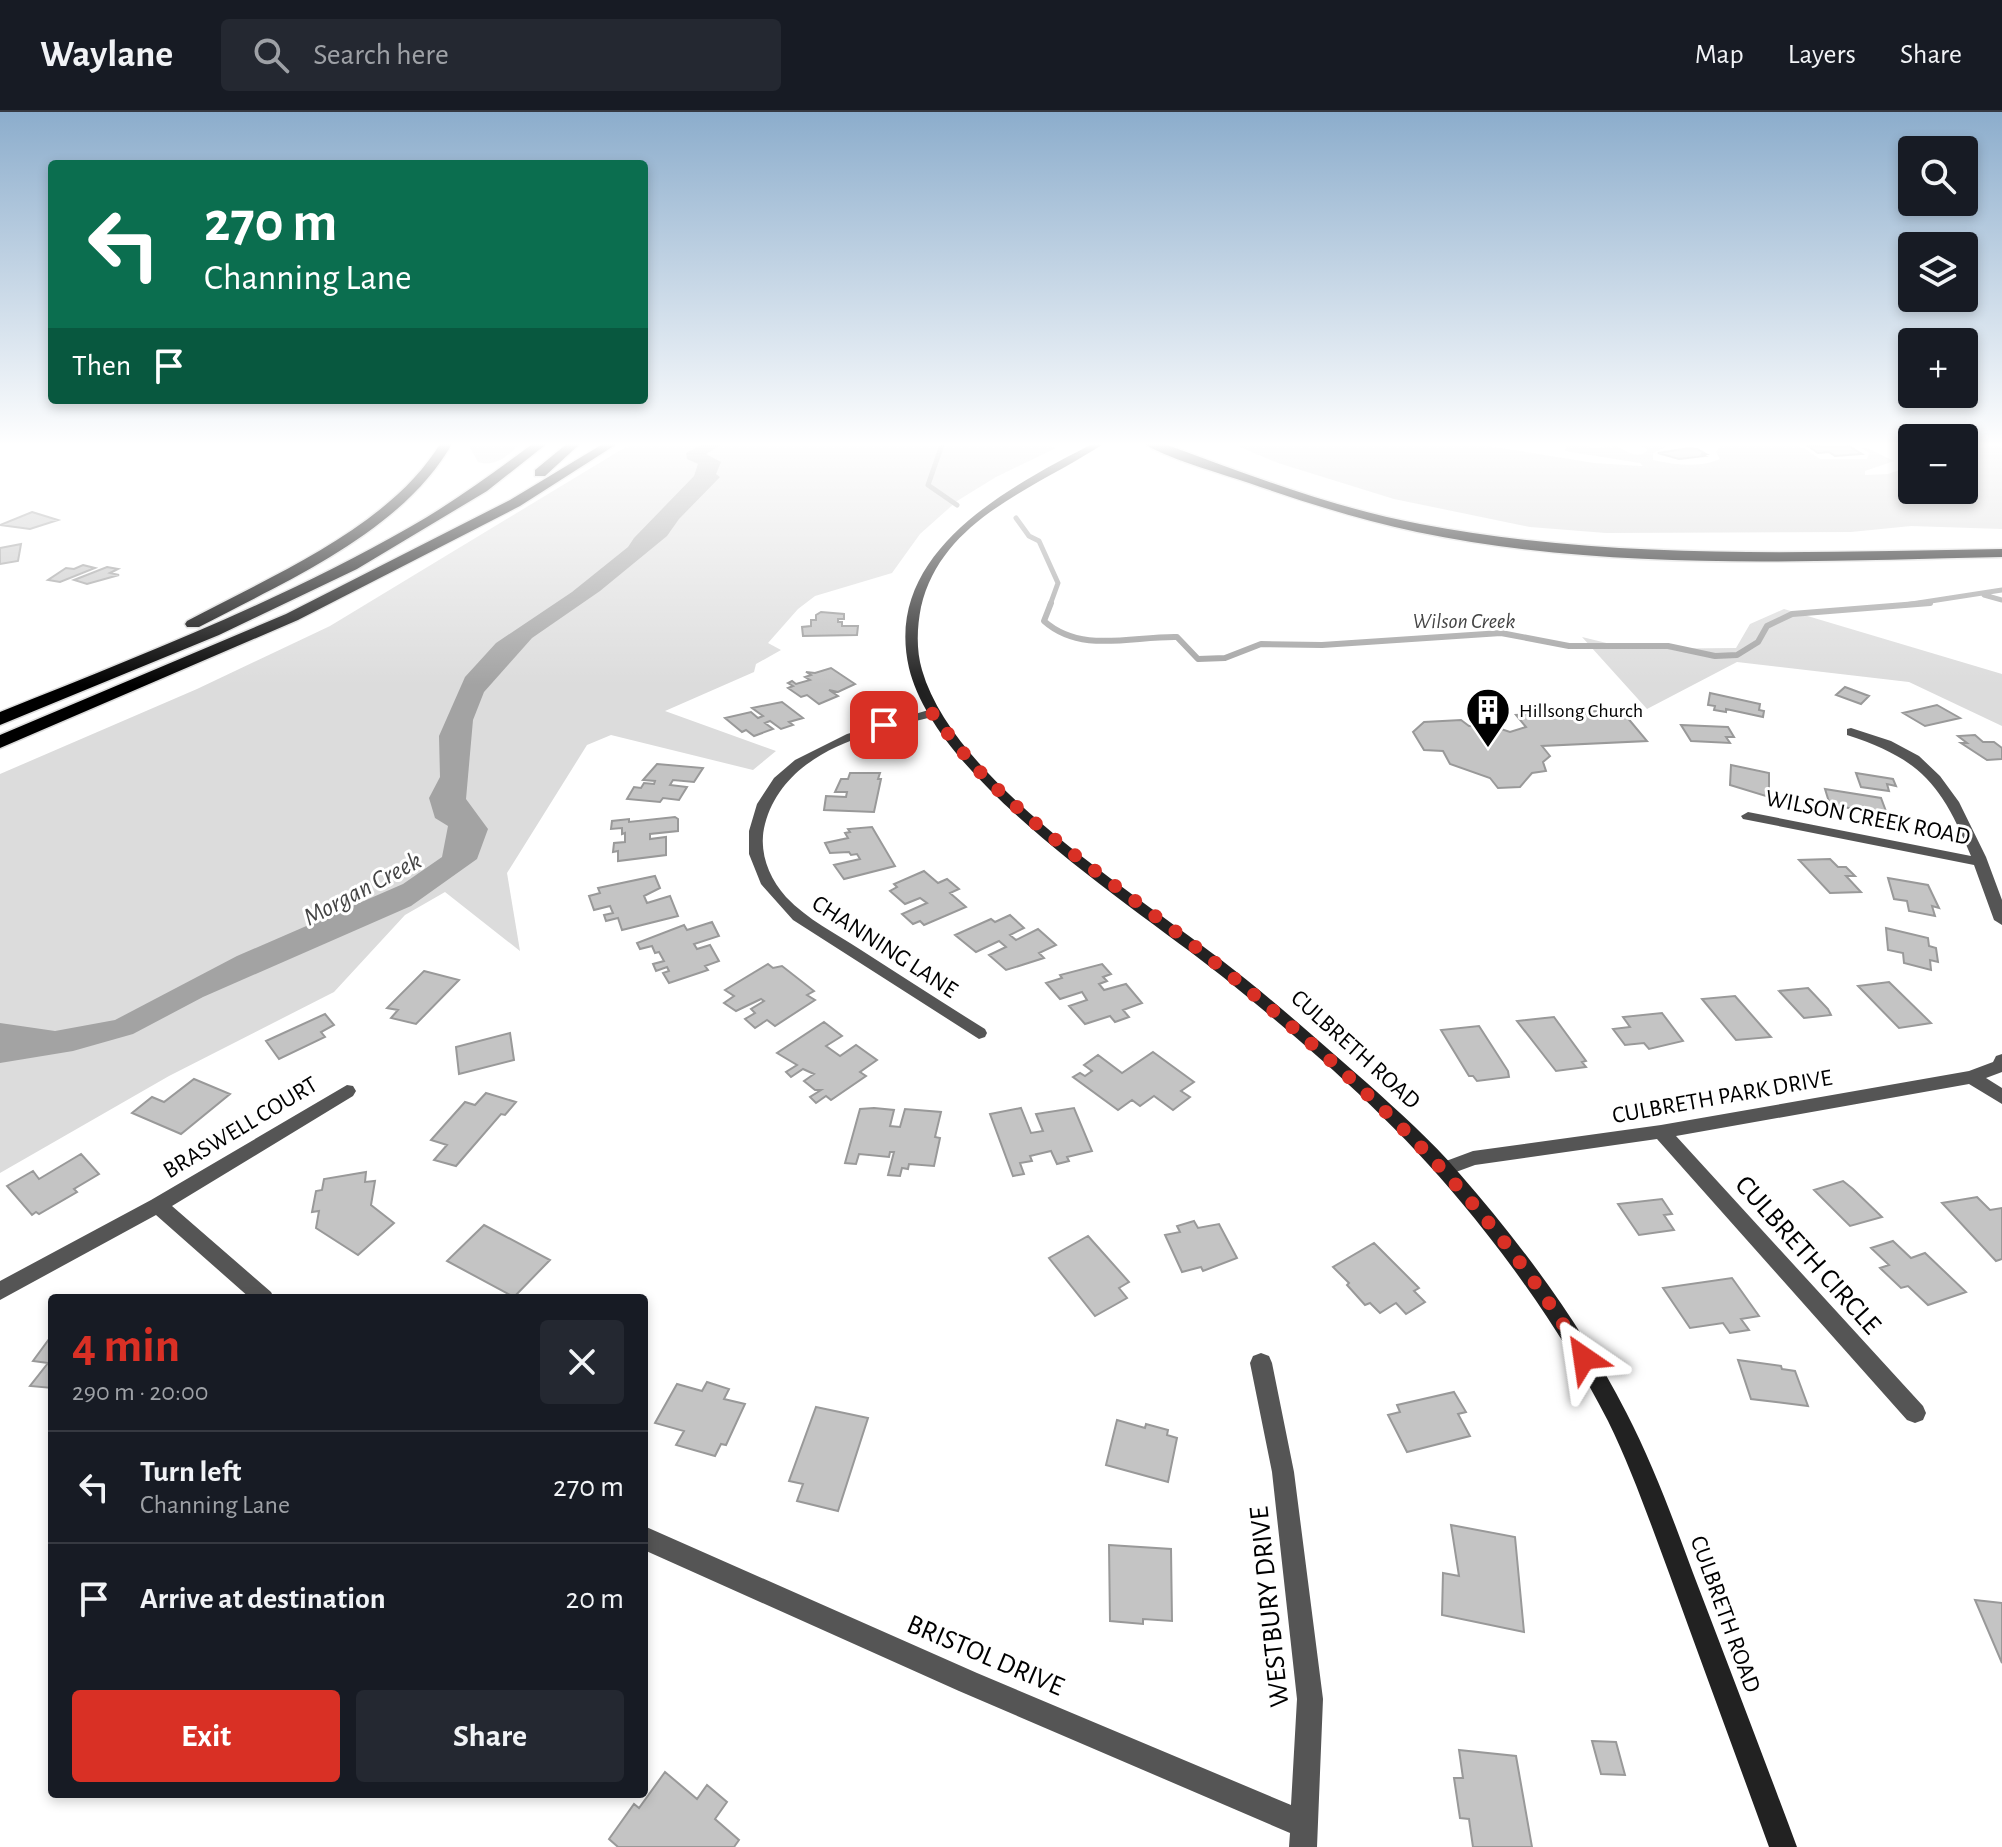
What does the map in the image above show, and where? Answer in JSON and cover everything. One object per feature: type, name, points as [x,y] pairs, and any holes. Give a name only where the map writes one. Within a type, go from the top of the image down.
[{"type":"highway","points":[[0,719],[174,634],[314,557],[366,523]]},
{"type":"highway","points":[[0,719],[178,646],[313,585],[427,523]]},
{"type":"highway","points":[[421,551],[466,523]]},
{"type":"highway","points":[[0,742],[292,617],[476,523]]},
{"type":"highway","points":[[1405,523],[1523,545],[1673,557],[2002,553]]},
{"type":"highway","points":[[1464,523],[1538,535],[1707,544],[2002,539]]},
{"type":"street","name":"CULBRETH ROAD","points":[[967,523],[943,551],[923,585],[911,620],[916,672],[932,713],[962,752],[1011,801],[1310,1042],[1445,1169],[1543,1295],[1608,1399],[1642,1469],[1783,1847]]},
{"type":"street","name":"CHANNING LANE","points":[[932,713],[842,740],[789,771],[771,792],[757,822],[753,853],[766,881],[791,910],[979,1033]]},
{"type":"street","points":[[1851,732],[1883,739],[1907,751],[1950,794],[2002,920]]},
{"type":"street","name":"WILSON CREEK ROAD","points":[[1748,816],[1979,862]]},
{"type":"street","name":"CULBRETH PARK DRIVE","points":[[1445,1169],[1473,1158],[1661,1132],[1972,1077],[1999,1066],[2002,1060]]},
{"type":"street","points":[[1972,1077],[2002,1097]]},
{"type":"street","name":"BRASWELL COURT","points":[[0,1291],[158,1205],[347,1091]]},
{"type":"street","name":"CULBRETH CIRCLE","points":[[1661,1132],[1915,1413]]},
{"type":"street","points":[[158,1205],[259,1294]]},
{"type":"street","name":"WESTBURY DRIVE","points":[[1261,1363],[1283,1472],[1310,1699],[1304,1836]]},
{"type":"street","name":"BRISTOL DRIVE","points":[[648,1540],[1304,1836]]},
{"type":"shaded area","points":[[500,523],[932,523],[920,534],[892,573],[815,596],[798,609],[768,643],[781,650],[756,664],[754,672],[665,711],[776,751],[753,770],[611,735],[587,745],[507,873],[520,951],[445,892],[405,915],[334,992],[169,1076],[0,1173],[0,774],[197,689],[330,626]]},
{"type":"shaded area","points":[[649,523],[676,523],[667,536],[600,591],[532,638],[484,692],[473,720],[466,799],[488,829],[477,859],[411,906],[203,997],[133,1034],[73,1051],[0,1063],[0,1023],[55,1031],[115,1020],[237,956],[403,884],[442,857],[448,826],[435,818],[429,798],[440,777],[439,736],[465,677],[496,643],[572,592],[628,547]]},
{"type":"shaded area","points":[[1510,523],[2002,523],[2002,529],[1911,526],[1851,532],[1606,533]]},
{"type":"shaded area","points":[[1784,609],[2002,674],[2002,726],[1909,682],[1737,662],[1647,709],[1582,637],[1631,649],[1736,648],[1750,624]]},
{"type":"building","points":[[5,523],[49,523],[30,529],[0,525]]},
{"type":"building","points":[[21,544],[18,561],[0,564],[0,548]]},
{"type":"building","points":[[83,565],[95,568],[60,582],[48,580],[66,568]]},
{"type":"building","points":[[107,567],[118,569],[110,573],[119,575],[87,584],[74,580]]},
{"type":"building","points":[[821,612],[844,614],[844,619],[838,619],[838,622],[842,622],[842,626],[858,626],[857,635],[803,636],[802,627],[811,626],[811,620],[816,620],[816,615]]},
{"type":"building","points":[[831,668],[855,684],[838,692],[829,690],[838,696],[819,704],[807,695],[801,697],[788,688],[793,686],[788,683],[792,681],[796,684],[810,680],[805,677],[811,675],[806,672],[815,673]]},
{"type":"building","points":[[1845,687],[1869,696],[1861,704],[1836,695]]},
{"type":"building","points":[[1710,693],[1760,704],[1763,717],[1726,709],[1726,712],[1714,710],[1715,706],[1708,705]]},
{"type":"building","points":[[782,702],[803,718],[789,722],[793,725],[781,729],[770,721],[765,723],[773,729],[754,736],[746,730],[742,732],[725,718],[751,712],[758,718],[763,716],[752,708]]},
{"type":"building","points":[[1937,705],[1960,718],[1925,726],[1903,713]]},
{"type":"building","name":"Hillsong Church","points":[[1621,710],[1647,741],[1542,746],[1550,756],[1543,762],[1546,771],[1532,773],[1520,787],[1498,788],[1490,778],[1450,764],[1443,751],[1424,750],[1413,732],[1424,722],[1461,720],[1469,726],[1489,725],[1510,732],[1526,727],[1516,715]]},
{"type":"building","points":[[1681,725],[1728,727],[1734,737],[1726,737],[1730,743],[1691,741]]},
{"type":"building","points":[[1975,735],[1983,742],[1994,742],[2002,748],[2002,759],[1987,760],[1961,743],[1967,743],[1958,736]]},
{"type":"building","points":[[657,764],[703,768],[694,782],[673,780],[670,785],[687,787],[679,800],[627,799],[634,787],[641,788],[644,783],[654,784],[655,781],[643,780]]},
{"type":"building","points":[[1731,765],[1769,773],[1769,797],[1730,785]]},
{"type":"building","points":[[850,773],[880,773],[874,812],[824,810],[826,796],[846,797],[847,792],[835,792],[841,779],[848,779]]},
{"type":"building","points":[[1856,773],[1893,779],[1896,786],[1887,784],[1889,791],[1861,787]]},
{"type":"building","points":[[1825,789],[1881,798],[1887,814],[1830,805]]},
{"type":"building","points":[[678,819],[678,831],[650,834],[650,839],[666,837],[666,855],[618,861],[618,851],[613,852],[614,843],[625,842],[625,833],[622,834],[622,828],[611,829],[612,821]]},
{"type":"building","points":[[872,827],[895,866],[844,879],[834,865],[860,859],[857,854],[851,855],[849,852],[830,853],[825,843],[848,838],[845,833],[850,832],[848,829]]},
{"type":"building","points":[[1830,859],[1855,876],[1846,876],[1861,892],[1830,893],[1799,860]]},
{"type":"building","points":[[924,871],[938,883],[947,879],[959,889],[950,893],[966,907],[924,925],[920,921],[913,924],[902,914],[927,903],[920,898],[905,904],[890,891],[897,887],[894,884]]},
{"type":"building","points":[[655,876],[660,888],[644,896],[647,903],[670,896],[678,916],[622,930],[618,918],[606,921],[604,915],[613,913],[610,906],[594,910],[589,896],[600,893],[598,888]]},
{"type":"building","points":[[1888,878],[1928,885],[1939,908],[1932,906],[1935,916],[1909,911],[1907,901],[1894,899]]},
{"type":"building","points":[[1010,915],[1024,928],[1010,935],[1016,940],[1038,929],[1056,945],[1039,953],[1044,958],[1006,970],[989,955],[1006,947],[999,941],[976,952],[955,935],[991,919],[995,922]]},
{"type":"building","points":[[712,922],[719,936],[694,944],[697,949],[710,945],[719,961],[705,966],[708,970],[669,983],[663,973],[669,971],[667,967],[656,971],[653,964],[664,961],[659,952],[655,953],[652,946],[640,949],[637,943],[684,925],[687,930]]},
{"type":"building","points":[[1886,928],[1928,938],[1929,946],[1936,948],[1938,962],[1930,960],[1931,970],[1904,963],[1903,953],[1888,950]]},
{"type":"building","points":[[768,964],[773,968],[782,966],[814,991],[807,995],[815,1000],[775,1026],[767,1020],[755,1028],[745,1019],[755,1013],[751,1009],[764,1001],[761,999],[736,1011],[724,1003],[734,996],[725,990]]},
{"type":"building","points":[[1102,964],[1111,974],[1103,977],[1107,981],[1099,984],[1104,990],[1126,984],[1142,1003],[1123,1010],[1129,1017],[1115,1022],[1110,1016],[1085,1024],[1069,1006],[1087,1000],[1082,992],[1060,999],[1046,983],[1062,978],[1060,975]]},
{"type":"building","points":[[424,971],[459,980],[416,1024],[391,1018],[398,1010],[387,1008]]},
{"type":"building","points":[[1889,982],[1931,1023],[1899,1028],[1858,986]]},
{"type":"building","points":[[1808,988],[1831,1015],[1804,1018],[1779,991]]},
{"type":"building","points":[[1735,996],[1771,1037],[1736,1040],[1702,999]]},
{"type":"building","points":[[1662,1013],[1683,1041],[1649,1049],[1644,1043],[1625,1045],[1613,1029],[1630,1027],[1623,1017]]},
{"type":"building","points":[[325,1014],[334,1025],[321,1032],[325,1037],[279,1059],[266,1041]]},
{"type":"building","points":[[1554,1017],[1586,1061],[1582,1062],[1586,1067],[1556,1071],[1517,1021]]},
{"type":"building","points":[[824,1022],[842,1036],[826,1046],[840,1056],[856,1045],[877,1060],[860,1072],[866,1076],[831,1100],[826,1096],[816,1103],[810,1097],[821,1090],[815,1090],[804,1081],[814,1074],[803,1069],[791,1077],[786,1072],[797,1065],[777,1053]]},
{"type":"building","points":[[1479,1026],[1509,1077],[1477,1081],[1469,1076],[1441,1030]]},
{"type":"building","points":[[510,1033],[514,1060],[459,1074],[456,1047]]},
{"type":"building","points":[[1153,1052],[1194,1082],[1181,1091],[1190,1097],[1173,1110],[1154,1096],[1140,1106],[1132,1100],[1118,1110],[1073,1077],[1080,1073],[1085,1076],[1092,1071],[1084,1065],[1098,1055],[1122,1073]]},
{"type":"building","points":[[194,1079],[230,1094],[181,1134],[132,1113],[152,1097],[164,1102]]},
{"type":"building","points":[[486,1093],[516,1102],[505,1115],[501,1114],[456,1166],[434,1160],[447,1145],[431,1140],[465,1102],[475,1105]]},
{"type":"building","points":[[1021,1108],[1031,1133],[1043,1131],[1036,1114],[1074,1108],[1092,1151],[1067,1157],[1069,1161],[1057,1164],[1051,1151],[1030,1156],[1032,1161],[1020,1163],[1024,1174],[1013,1176],[990,1114]]},
{"type":"building","points":[[860,1109],[894,1110],[890,1126],[900,1127],[905,1109],[941,1112],[935,1137],[940,1138],[934,1166],[909,1164],[908,1169],[902,1168],[900,1176],[888,1175],[894,1152],[890,1152],[889,1157],[859,1154],[856,1164],[845,1163]]},
{"type":"building","points":[[81,1154],[99,1174],[74,1189],[77,1192],[39,1214],[36,1212],[32,1215],[7,1186],[33,1171],[39,1179]]},
{"type":"building","points":[[366,1172],[365,1182],[375,1181],[371,1205],[394,1223],[358,1255],[316,1228],[319,1211],[312,1212],[316,1191],[322,1190],[324,1179]]},
{"type":"building","points":[[1843,1181],[1882,1217],[1850,1226],[1814,1190]]},
{"type":"building","points":[[1977,1197],[1990,1210],[2002,1208],[2002,1259],[1996,1261],[1942,1203]]},
{"type":"building","points":[[1662,1199],[1672,1214],[1664,1215],[1674,1230],[1639,1235],[1618,1204]]},
{"type":"building","points":[[1194,1221],[1198,1228],[1219,1224],[1237,1258],[1203,1271],[1201,1267],[1182,1272],[1165,1235],[1180,1232],[1177,1226]]},
{"type":"building","points":[[484,1225],[550,1260],[517,1294],[508,1294],[447,1261]]},
{"type":"building","points":[[1088,1236],[1129,1282],[1119,1288],[1127,1298],[1095,1316],[1049,1258]]},
{"type":"building","points":[[1893,1241],[1911,1258],[1925,1253],[1966,1292],[1928,1305],[1908,1286],[1901,1288],[1880,1268],[1889,1265],[1871,1248]]},
{"type":"building","points":[[1374,1243],[1419,1288],[1414,1291],[1425,1302],[1406,1314],[1396,1303],[1380,1313],[1370,1303],[1365,1305],[1347,1285],[1349,1283],[1333,1267]]},
{"type":"building","points":[[1732,1278],[1759,1316],[1741,1319],[1749,1330],[1730,1333],[1723,1323],[1690,1328],[1663,1288]]},
{"type":"building","points":[[48,1340],[48,1363],[33,1361]]},
{"type":"building","points":[[1738,1360],[1795,1371],[1808,1406],[1751,1399]]},
{"type":"building","points":[[48,1363],[48,1388],[30,1386]]},
{"type":"building","points":[[707,1382],[729,1389],[724,1399],[745,1404],[726,1445],[721,1444],[715,1456],[676,1445],[684,1431],[655,1423],[677,1384],[702,1391]]},
{"type":"building","points":[[1454,1392],[1466,1412],[1458,1414],[1470,1436],[1407,1452],[1388,1415],[1400,1412],[1397,1405]]},
{"type":"building","points":[[816,1407],[868,1418],[838,1511],[797,1501],[803,1484],[789,1481]]},
{"type":"building","points":[[1117,1420],[1145,1428],[1146,1424],[1168,1430],[1167,1435],[1177,1438],[1168,1482],[1106,1465]]},
{"type":"building","points":[[1451,1525],[1515,1537],[1524,1632],[1442,1615],[1443,1573],[1459,1576]]},
{"type":"building","points":[[1109,1545],[1171,1549],[1172,1621],[1143,1619],[1143,1624],[1110,1621]]},
{"type":"building","points":[[1975,1600],[2002,1603],[2002,1663]]},
{"type":"building","points":[[1592,1741],[1616,1742],[1625,1775],[1601,1774]]},
{"type":"building","points":[[1459,1750],[1516,1756],[1532,1847],[1473,1847],[1469,1819],[1460,1818],[1454,1778],[1463,1778]]},
{"type":"building","points":[[665,1772],[697,1799],[707,1785],[727,1802],[715,1819],[739,1840],[734,1847],[618,1847],[609,1839],[634,1804],[639,1808]]},
{"type":"waterway","name":"Wilson Creek","points":[[1020,523],[1029,536],[1039,541],[1058,583],[1050,605]]},
{"type":"waterway","name":"Wilson Creek","points":[[1905,605],[2002,590]]},
{"type":"waterway","points":[[1984,595],[2002,600]]},
{"type":"waterway","name":"Wilson Creek","points":[[1051,603],[1044,621],[1058,631],[1074,637],[1108,641],[1177,637],[1198,659],[1225,658],[1261,644],[1322,645],[1501,633],[1569,646],[1668,646],[1715,656],[1737,655],[1758,642],[1767,626],[1792,614],[1905,605]]},
{"type":"waterway","name":"Wilson Creek","points":[[1905,605],[1930,603]]},
{"type":"place","name":"Hillsong Church","points":[[1488,749]]},
{"type":"route","points":[[884,725],[932,713],[962,752],[1011,801],[1310,1042],[1445,1169],[1543,1295],[1584,1358]]},
{"type":"water label","name":"Morgan Creek","points":[[362,888]]}]
